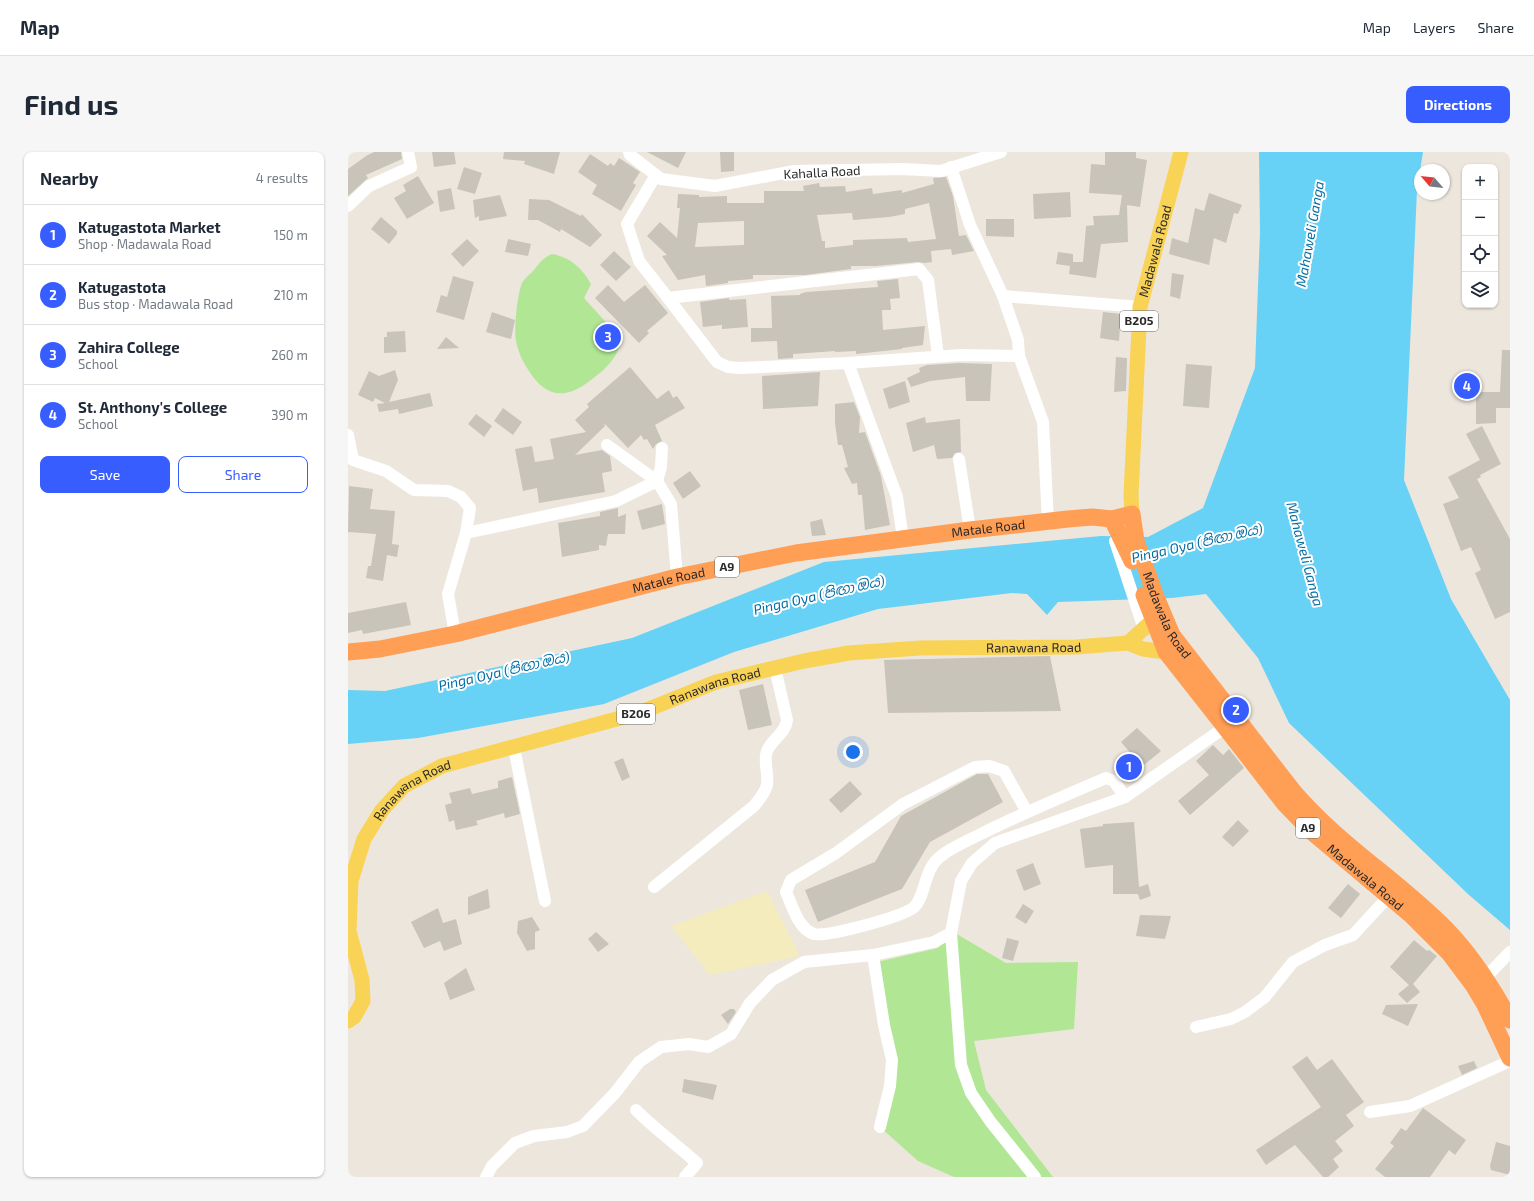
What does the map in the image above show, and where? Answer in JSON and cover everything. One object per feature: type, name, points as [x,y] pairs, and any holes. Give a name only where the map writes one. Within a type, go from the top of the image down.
[{"type":"highway","name":"Matale Road","points":[[348,652],[380,649],[456,634],[677,577],[796,553],[970,530],[1092,517],[1113,525],[1132,514]]},
{"type":"highway","name":"Madawala Road","points":[[1132,514],[1149,610],[1172,635],[1231,723],[1299,819],[1324,843],[1429,931],[1449,953],[1506,1025]]},
{"type":"highway","name":"Madawala Road","points":[[1113,525],[1130,556],[1166,652],[1313,815],[1434,918],[1460,944],[1486,977],[1506,1025]]},
{"type":"highway","points":[[1166,652],[1172,635]]},
{"type":"highway","points":[[1486,977],[1510,994]]},
{"type":"highway","points":[[1506,1025],[1510,1058]]},
{"type":"main road","name":"Madawala Road","points":[[1132,514],[1130,495],[1140,307],[1181,152]]},
{"type":"main road","name":"Madawala Road","points":[[1113,525],[1125,507],[1130,495]]},
{"type":"main road","points":[[1128,643],[1149,610]]},
{"type":"main road","name":"B206","points":[[1128,643],[1143,649],[1166,652]]},
{"type":"main road","name":"Ranawana Road","points":[[348,1021],[354,1017],[363,1001],[362,980],[348,931],[351,880],[364,839],[382,810],[404,786],[442,766],[514,748],[639,713],[716,682],[830,656],[875,650],[1076,647],[1128,643]]},
{"type":"street","points":[[348,206],[369,186],[412,167],[408,152]]},
{"type":"street","name":"Kahalla Road","points":[[627,153],[661,180],[715,186],[794,171],[902,168],[941,171],[1001,152]]},
{"type":"street","points":[[951,167],[970,225],[1003,296],[1018,340],[1019,356],[1043,422],[1048,522]]},
{"type":"street","points":[[656,176],[627,224],[639,261],[717,362],[728,367],[740,368],[848,364],[938,356],[1019,356]]},
{"type":"street","points":[[668,298],[918,269],[928,280],[938,356]]},
{"type":"street","points":[[1003,296],[1140,307]]},
{"type":"street","points":[[848,364],[897,497],[903,539]]},
{"type":"street","points":[[348,435],[353,460],[386,471],[414,490],[448,491],[461,497],[470,508],[466,533],[448,594],[456,634]]},
{"type":"street","points":[[607,445],[657,481],[671,504],[677,577]]},
{"type":"street","points":[[466,533],[616,501],[657,481],[661,467],[662,448]]},
{"type":"street","points":[[959,459],[970,530]]},
{"type":"street","points":[[654,887],[754,806],[764,792],[767,785],[766,753],[770,744],[786,727],[787,720],[775,668]]},
{"type":"street","points":[[1035,1177],[990,1121],[971,1093],[961,1065],[951,933],[961,881],[972,863],[995,843],[1125,797],[1231,723]]},
{"type":"street","points":[[514,748],[545,901]]},
{"type":"street","points":[[1027,812],[1004,771],[989,766],[976,768],[903,804],[836,853],[791,880],[786,892],[797,920],[813,934],[829,934],[902,914],[914,908],[920,896],[928,872],[940,856],[960,845],[1027,812],[1106,778],[1114,781],[1125,797]]},
{"type":"street","points":[[1196,1027],[1230,1019],[1245,1012],[1265,997],[1293,962],[1325,945],[1353,935],[1389,896]]},
{"type":"street","points":[[486,1177],[492,1166],[515,1143],[534,1136],[567,1132],[583,1126],[615,1094],[639,1062],[661,1047],[689,1044],[708,1047],[731,1034],[750,1003],[772,980],[804,962],[873,955],[934,942],[951,933]]},
{"type":"street","points":[[1486,977],[1510,952]]},
{"type":"street","points":[[873,955],[884,1025],[892,1060],[890,1086],[880,1127]]},
{"type":"street","points":[[1370,1112],[1410,1106],[1510,1061]]},
{"type":"street","points":[[636,1110],[655,1129],[675,1143],[697,1163],[685,1177]]},
{"type":"green space","points":[[552,254],[558,255],[570,261],[584,273],[591,284],[584,298],[622,340],[614,358],[601,372],[582,386],[565,393],[549,391],[542,387],[529,371],[518,349],[516,341],[516,312],[522,283],[542,260]]},
{"type":"green space","points":[[955,933],[1006,963],[1078,962],[1074,1029],[974,1041],[986,1090],[1053,1177],[954,1177],[918,1161],[880,1127],[890,1086],[877,962],[938,948]]},
{"type":"sand","points":[[767,891],[800,956],[710,975],[671,926]]},
{"type":"water","points":[[1259,152],[1423,152],[1421,164],[1414,164],[1414,200],[1417,200],[1404,480],[1451,599],[1510,700],[1510,930],[1469,895],[1289,723],[1258,658],[1206,594],[1172,598],[1058,602],[1047,615],[1027,594],[1012,593],[878,609],[734,652],[604,704],[418,738],[348,744],[348,690],[385,691],[632,638],[824,562],[1101,536],[1148,537],[1203,508],[1255,368],[1260,232]]},
{"type":"building","points":[[374,152],[401,152],[402,159],[366,175],[368,178],[348,196],[348,169]]},
{"type":"building","points":[[432,152],[454,152],[456,164],[434,167]]},
{"type":"building","points":[[504,152],[560,152],[554,174],[524,164],[525,161],[503,159]]},
{"type":"building","points":[[647,152],[686,152],[678,168]]},
{"type":"building","points":[[720,152],[734,152],[734,171],[721,172]]},
{"type":"building","points":[[1105,152],[1136,152],[1136,158],[1147,160],[1140,207],[1127,205],[1128,242],[1101,244],[1096,278],[1069,274],[1070,266],[1056,264],[1058,252],[1073,254],[1073,262],[1083,262],[1086,226],[1094,225],[1093,216],[1119,215],[1122,195],[1089,193],[1091,164],[1105,165]]},
{"type":"building","points":[[590,154],[608,166],[610,163],[614,166],[619,158],[640,172],[633,183],[636,185],[621,211],[592,194],[597,185],[578,172]]},
{"type":"building","points":[[464,167],[482,173],[475,194],[457,189]]},
{"type":"building","points":[[418,176],[434,203],[407,219],[394,198],[406,191],[403,185]]},
{"type":"building","points":[[946,177],[953,196],[959,236],[966,235],[974,251],[952,255],[951,249],[931,251],[932,262],[876,266],[851,266],[851,269],[805,275],[753,275],[753,279],[728,281],[728,283],[706,286],[705,275],[678,280],[662,256],[667,255],[647,236],[660,222],[677,238],[680,208],[677,208],[678,194],[699,195],[699,197],[727,196],[727,203],[764,203],[764,191],[804,191],[803,186],[819,183],[820,187],[845,186],[846,192],[872,188],[873,194],[902,190],[902,193],[934,184],[933,178]],"holes":[[[929,203],[936,239],[908,242],[907,238],[853,240],[853,245],[825,248],[825,241],[822,241],[817,215],[852,213],[853,220],[889,217],[905,214],[905,209]],[[744,221],[744,245],[695,247],[698,223]]]},
{"type":"building","points":[[451,188],[455,209],[440,212],[437,191]]},
{"type":"building","points":[[1070,192],[1071,217],[1034,219],[1033,194]]},
{"type":"building","points":[[1209,193],[1242,205],[1238,214],[1234,213],[1226,243],[1214,238],[1209,265],[1169,254],[1172,238],[1188,243],[1195,208],[1204,211]]},
{"type":"building","points":[[500,195],[507,216],[479,221],[479,216],[475,218],[473,200]]},
{"type":"building","points":[[529,199],[549,200],[581,216],[582,214],[602,235],[590,247],[561,229],[560,232],[538,220],[528,220]]},
{"type":"building","points":[[381,217],[397,231],[397,234],[389,244],[371,229]]},
{"type":"building","points":[[986,219],[1014,219],[1014,237],[986,236]]},
{"type":"building","points":[[467,239],[479,251],[463,267],[451,254]]},
{"type":"building","points":[[508,239],[531,244],[528,256],[505,252]]},
{"type":"building","points":[[614,251],[631,267],[616,281],[600,265]]},
{"type":"building","points":[[1172,273],[1184,275],[1180,299],[1170,296]]},
{"type":"building","points":[[453,276],[474,282],[464,320],[436,312],[441,295],[447,297]]},
{"type":"building","points":[[898,279],[900,298],[890,299],[891,310],[882,310],[883,330],[925,326],[923,345],[856,354],[856,351],[835,351],[793,354],[793,358],[778,359],[777,341],[751,342],[751,328],[772,328],[771,296],[800,295],[806,292],[878,287],[877,281]]},
{"type":"building","points":[[608,285],[624,302],[645,285],[668,313],[647,331],[649,333],[639,343],[595,298]]},
{"type":"building","points":[[729,298],[729,300],[746,299],[748,327],[722,329],[722,325],[703,327],[700,302]]},
{"type":"building","points":[[492,312],[515,320],[511,339],[486,332]]},
{"type":"building","points":[[1103,312],[1121,314],[1119,341],[1100,338]]},
{"type":"building","points":[[405,331],[406,352],[384,353],[384,337],[387,337],[387,332]]},
{"type":"building","points":[[446,337],[459,348],[437,349]]},
{"type":"building","points":[[1502,350],[1510,350],[1510,408],[1496,408],[1496,423],[1476,424],[1476,392],[1500,392]]},
{"type":"building","points":[[1116,357],[1127,358],[1126,391],[1114,392]]},
{"type":"building","points":[[959,363],[992,364],[990,401],[966,401],[965,377],[930,381],[911,387],[907,378],[920,372],[919,368],[927,365]]},
{"type":"building","points":[[1186,364],[1212,366],[1209,408],[1183,406]]},
{"type":"building","points":[[630,367],[657,399],[669,390],[673,398],[677,396],[685,408],[655,425],[662,441],[656,444],[653,449],[647,439],[644,440],[641,435],[628,448],[604,423],[605,426],[575,455],[602,450],[610,456],[612,471],[602,473],[605,492],[539,503],[537,488],[523,491],[515,449],[532,446],[535,462],[554,459],[550,439],[586,432],[575,420],[589,407],[587,404]]},
{"type":"building","points":[[395,370],[398,380],[389,402],[430,393],[433,406],[399,414],[398,409],[379,412],[377,404],[385,403],[375,398],[373,402],[358,395],[369,371],[379,376]]},
{"type":"building","points":[[820,372],[818,406],[763,409],[762,376]]},
{"type":"building","points":[[905,381],[910,402],[889,409],[883,389]]},
{"type":"building","points":[[854,402],[860,417],[859,433],[865,432],[881,476],[890,525],[865,530],[862,495],[858,495],[857,483],[852,484],[844,468],[848,467],[842,445],[838,445],[835,423],[835,404]]},
{"type":"building","points":[[503,408],[522,422],[513,435],[494,421]]},
{"type":"building","points":[[476,414],[492,426],[484,437],[468,424]]},
{"type":"building","points":[[925,417],[926,423],[960,419],[961,452],[955,453],[952,458],[937,459],[934,445],[913,452],[906,423]]},
{"type":"building","points":[[1482,426],[1501,464],[1480,475],[1481,477],[1477,479],[1510,539],[1510,612],[1495,619],[1475,573],[1481,570],[1471,547],[1461,551],[1443,504],[1459,498],[1448,477],[1480,460],[1466,434]]},
{"type":"building","points":[[690,471],[701,486],[683,499],[673,483]]},
{"type":"building","points":[[349,486],[373,489],[370,509],[395,511],[392,544],[399,545],[397,557],[387,555],[383,581],[366,578],[368,566],[371,566],[376,534],[348,532]]},
{"type":"building","points":[[662,504],[665,524],[642,530],[637,511]]},
{"type":"building","points":[[618,508],[618,517],[626,514],[625,534],[608,534],[606,546],[599,545],[599,550],[562,557],[558,523],[600,516],[600,512]]},
{"type":"building","points":[[822,519],[826,535],[812,536],[810,522]]},
{"type":"building","points":[[406,602],[411,625],[363,634],[362,630],[348,633],[348,613]]},
{"type":"building","points":[[1050,656],[1061,711],[888,713],[884,660]]},
{"type":"building","points":[[763,684],[772,725],[748,730],[739,690]]},
{"type":"building","points":[[1137,728],[1161,751],[1139,769],[1131,759],[1134,757],[1121,742]]},
{"type":"building","points":[[1213,745],[1223,755],[1229,749],[1244,768],[1190,815],[1178,801],[1209,775],[1196,761]]},
{"type":"building","points":[[623,758],[630,777],[622,781],[614,762]]},
{"type":"building","points":[[977,774],[988,774],[1003,802],[930,842],[902,889],[818,922],[805,890],[875,862],[901,816]]},
{"type":"building","points":[[512,777],[520,814],[505,818],[504,813],[476,821],[478,825],[456,830],[454,820],[449,822],[445,805],[452,803],[449,793],[470,788],[472,794],[498,788],[498,781]]},
{"type":"building","points":[[850,781],[862,794],[841,813],[829,800]]},
{"type":"building","points":[[1238,820],[1249,831],[1233,847],[1222,837]]},
{"type":"building","points":[[1134,822],[1139,887],[1148,884],[1151,896],[1140,900],[1138,894],[1113,894],[1113,865],[1085,868],[1080,829],[1103,826],[1103,824]]},
{"type":"building","points":[[1033,863],[1041,884],[1024,891],[1016,870]]},
{"type":"building","points":[[1348,884],[1360,894],[1341,918],[1328,908]]},
{"type":"building","points":[[488,889],[490,908],[468,915],[468,897]]},
{"type":"building","points":[[1023,904],[1034,911],[1026,924],[1015,917]]},
{"type":"building","points":[[438,908],[443,923],[456,919],[462,944],[444,951],[440,941],[424,948],[411,922]]},
{"type":"building","points":[[1140,915],[1171,916],[1165,939],[1136,936]]},
{"type":"building","points":[[532,917],[540,930],[535,932],[535,949],[527,951],[517,933],[518,921]]},
{"type":"building","points":[[596,932],[609,944],[598,952],[588,939]]},
{"type":"building","points":[[1007,938],[1019,941],[1013,961],[1002,958]]},
{"type":"building","points":[[1414,940],[1427,951],[1429,950],[1437,956],[1413,984],[1420,992],[1407,1003],[1398,994],[1409,985],[1390,967]]},
{"type":"building","points":[[466,968],[475,990],[450,1000],[444,983]]},
{"type":"building","points":[[1418,1004],[1408,1026],[1382,1014],[1386,1005]]},
{"type":"building","points":[[730,1009],[734,1009],[736,1012],[728,1024],[721,1015]]},
{"type":"building","points":[[1307,1056],[1317,1070],[1332,1059],[1364,1102],[1346,1115],[1354,1126],[1335,1141],[1343,1151],[1333,1159],[1339,1167],[1328,1177],[1323,1177],[1295,1145],[1266,1165],[1256,1150],[1321,1107],[1292,1067]]},
{"type":"building","points":[[1474,1061],[1477,1068],[1462,1075],[1458,1066]]},
{"type":"building","points":[[684,1079],[717,1085],[713,1100],[682,1092]]},
{"type":"building","points":[[1423,1108],[1466,1140],[1455,1155],[1449,1150],[1430,1177],[1385,1177],[1375,1169],[1394,1146],[1390,1143],[1401,1128],[1406,1131]]},
{"type":"building","points":[[1496,1142],[1510,1146],[1510,1175],[1491,1170],[1490,1166]]},
{"type":"place","name":"Zahira College","points":[[608,337]]},
{"type":"place","name":"St. Anthony's College","points":[[1467,386]]},
{"type":"place","name":"Katugastota","points":[[1236,710]]},
{"type":"place","name":"Katugastota Market","points":[[1129,767]]},
{"type":"water label","name":"Mahaweli Ganga","points":[[1310,234]]},
{"type":"water label","name":"Pinga Oya (පිඟා ඔය)","points":[[1197,543]]},
{"type":"water label","name":"Mahaweli Ganga","points":[[1305,554]]},
{"type":"water label","name":"Pinga Oya (පිඟා ඔය)","points":[[819,595]]},
{"type":"water label","name":"Pinga Oya (පිඟා ඔය)","points":[[504,671]]}]
